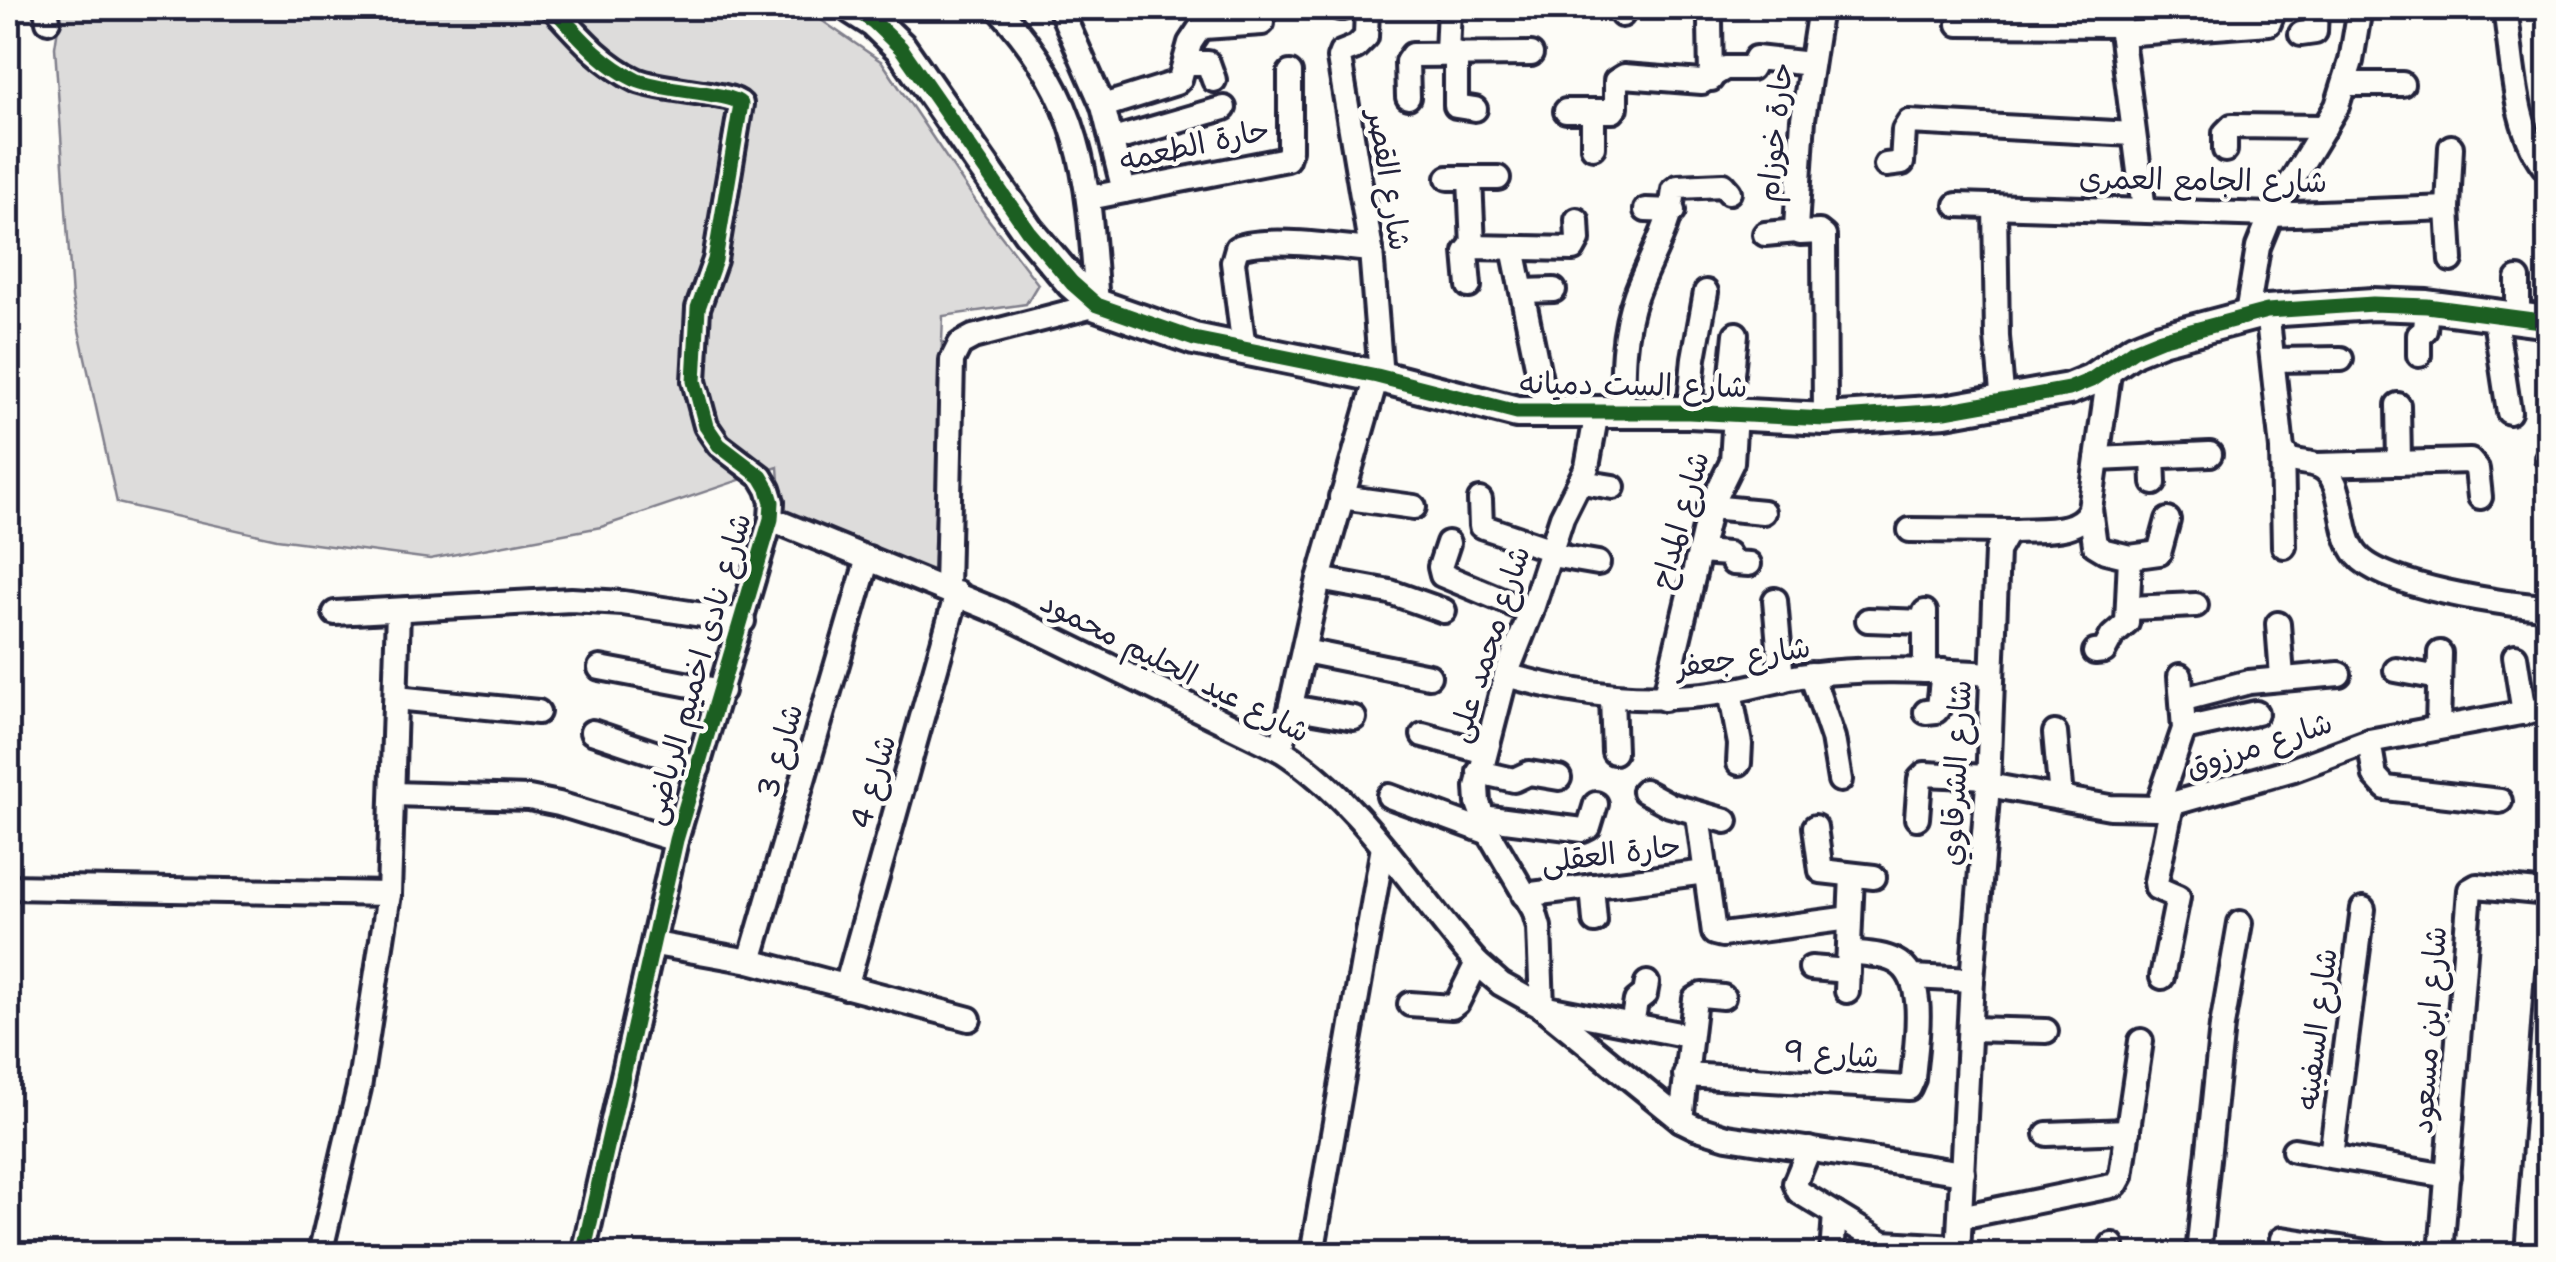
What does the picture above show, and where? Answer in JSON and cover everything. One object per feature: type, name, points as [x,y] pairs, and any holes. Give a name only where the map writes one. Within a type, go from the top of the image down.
[{"type":"street","name":"شارع نادى اخميم الرياضى","points":[[553,8],[605,61],[636,80],[670,90],[732,97],[741,104],[715,260],[698,308],[694,381],[706,426],[719,445],[761,477],[768,489],[770,519],[676,840],[583,1254]]},
{"type":"street","name":"شارع الست دميانه","points":[[852,8],[874,22],[901,48],[1028,231],[1072,283],[1098,305],[1161,329],[1244,350],[1379,376],[1487,406],[1548,414],[1689,412],[1824,418],[1945,412],[2069,389],[2091,380],[2134,350],[2257,312],[2373,304],[2426,306],[2548,322]]},
{"type":"street","points":[[1000,8],[1034,50],[1061,96],[1080,146],[1090,198],[1098,305]]},
{"type":"street","points":[[1060,8],[1102,106],[1124,191]]},
{"type":"street","name":"شارع القصر","points":[[1281,750],[1341,497],[1379,376],[1371,250],[1339,58],[1366,38],[1367,8]]},
{"type":"street","points":[[1449,8],[1456,106],[1475,109]]},
{"type":"street","name":"حارة خوزام","points":[[1820,8],[1798,176],[1797,231],[1819,232],[1824,236],[1824,418]]},
{"type":"street","points":[[2301,34],[2315,32],[2316,8]]},
{"type":"street","points":[[2284,546],[2282,449],[2273,360],[2257,312],[2258,247],[2271,215],[2325,127],[2345,84],[2360,8]]},
{"type":"street","points":[[2505,8],[2548,172]]},
{"type":"street","points":[[1959,24],[2193,17],[2269,23],[2272,15]]},
{"type":"street","points":[[1710,21],[1710,79]]},
{"type":"street","points":[[2119,22],[2144,210]]},
{"type":"street","points":[[1102,106],[1176,83],[1192,36],[1204,27],[1262,23]]},
{"type":"street","points":[[1408,96],[1408,58],[1416,53],[1531,54]]},
{"type":"street","points":[[1566,111],[1613,111],[1616,82],[1624,76],[1702,82],[1726,68],[1751,68],[1756,58],[1811,64]]},
{"type":"street","points":[[1185,63],[1208,63],[1214,80]]},
{"type":"street","name":"حارة الطعمه","points":[[1090,198],[1287,159],[1290,74]]},
{"type":"street","points":[[2345,84],[2402,84]]},
{"type":"street","points":[[1113,140],[1224,108]]},
{"type":"street","points":[[1593,111],[1593,147]]},
{"type":"street","points":[[1886,165],[1902,163],[1904,130],[1909,122],[2133,134]]},
{"type":"street","points":[[2226,150],[2225,134],[2232,126],[2325,127]]},
{"type":"street","points":[[2451,146],[2451,260]]},
{"type":"street","points":[[1474,246],[1459,178],[1498,178]]},
{"type":"street","points":[[1646,210],[1672,211],[1674,190],[1678,187],[1723,185],[1729,192]]},
{"type":"street","name":"شارع الجامع العمرى","points":[[1957,204],[2271,215],[2448,208]]},
{"type":"street","points":[[1995,206],[1996,338],[2003,403]]},
{"type":"street","name":"شارع محمد على","points":[[1542,1007],[1540,927],[1485,825],[1478,802],[1482,762],[1506,675],[1562,516],[1582,482],[1610,412],[1634,276],[1672,211]]},
{"type":"street","points":[[1469,286],[1466,252],[1474,246],[1573,249],[1578,240],[1578,220]]},
{"type":"street","points":[[1765,234],[1797,231]]},
{"type":"street","points":[[1244,350],[1233,262],[1237,248],[1286,244],[1371,250]]},
{"type":"street","points":[[1513,248],[1548,414]]},
{"type":"street","points":[[2509,412],[2506,315],[2518,279]]},
{"type":"street","points":[[1524,291],[1554,290]]},
{"type":"street","points":[[1689,412],[1706,292]]},
{"type":"street","name":"شارع 4","points":[[846,987],[952,591],[952,360],[960,344],[973,337],[1098,305]]},
{"type":"street","points":[[2418,355],[2426,306]]},
{"type":"street","name":"شارع المداح","points":[[1664,699],[1710,508],[1732,462],[1736,334]]},
{"type":"street","points":[[2273,360],[2341,359]]},
{"type":"street","points":[[2110,366],[2090,509],[2095,545],[2130,557],[2159,553],[2168,520]]},
{"type":"street","points":[[2398,405],[2400,462]]},
{"type":"street","points":[[2282,449],[2288,460],[2318,465],[2470,461],[2477,469],[2480,498]]},
{"type":"street","points":[[2097,458],[2210,454]]},
{"type":"street","points":[[2153,456],[2154,483]]},
{"type":"street","points":[[2318,465],[2335,482],[2347,537],[2352,551],[2363,563],[2471,598],[2548,607]]},
{"type":"street","points":[[1582,482],[1613,487]]},
{"type":"street","points":[[1341,497],[1414,507]]},
{"type":"street","points":[[1480,500],[1481,526],[1552,552],[1598,563]]},
{"type":"street","points":[[1710,508],[1764,512]]},
{"type":"street","points":[[1910,530],[2014,531],[2076,526],[2090,509]]},
{"type":"street","name":"شارع عبد الحليم محمود","points":[[770,519],[952,591],[1281,750],[1327,784],[1476,963],[1501,984],[1542,1007],[1681,1120],[1727,1137],[1963,1173]]},
{"type":"street","name":"شارع الشرقاوي","points":[[1958,1251],[1972,980],[1988,781],[1997,552],[2006,535],[2014,531]]},
{"type":"street","points":[[1448,543],[1440,567],[1442,574],[1531,612]]},
{"type":"street","points":[[1699,552],[1728,554],[1733,563],[1749,564]]},
{"type":"street","points":[[2095,652],[2104,651],[2112,636],[2128,624],[2130,557]]},
{"type":"street","name":"شارع 3","points":[[750,961],[868,558]]},
{"type":"street","points":[[1320,579],[1390,592],[1444,610]]},
{"type":"street","points":[[335,613],[570,600],[623,603],[743,621]]},
{"type":"street","points":[[1775,600],[1782,680]]},
{"type":"street","points":[[2130,608],[2196,605]]},
{"type":"street","points":[[320,1254],[359,1088],[389,894],[398,610]]},
{"type":"street","points":[[1868,620],[1925,617],[1940,707],[1926,712]]},
{"type":"street","points":[[2278,624],[2282,678]]},
{"type":"street","points":[[1304,650],[1428,676]]},
{"type":"street","points":[[2438,727],[2440,653]]},
{"type":"street","points":[[2515,656],[2524,712]]},
{"type":"street","points":[[600,668],[722,691]]},
{"type":"street","points":[[2396,670],[2439,678]]},
{"type":"street","points":[[1811,674],[1835,746],[1840,780]]},
{"type":"street","name":"شارع جعفر","points":[[1506,675],[1612,698],[1664,699],[1730,692],[1811,674],[1992,674]]},
{"type":"street","points":[[2162,977],[2178,897],[2157,888],[2156,882],[2164,806],[2184,728],[2182,688],[2216,689],[2338,674]]},
{"type":"street","points":[[1730,692],[1740,744],[1739,763]]},
{"type":"street","points":[[396,698],[538,712]]},
{"type":"street","points":[[1612,698],[1614,752]]},
{"type":"street","points":[[1291,707],[1354,718]]},
{"type":"street","name":"شارع مرزوق","points":[[1917,818],[1920,780],[1925,774],[1988,781],[2133,810],[2164,806],[2294,769],[2369,741],[2548,708]]},
{"type":"street","points":[[2184,728],[2256,712]]},
{"type":"street","points":[[592,732],[698,768]]},
{"type":"street","points":[[2055,733],[2061,798]]},
{"type":"street","points":[[1423,735],[1514,780],[1529,773],[1559,778]]},
{"type":"street","points":[[2369,741],[2376,776],[2386,788],[2500,800]]},
{"type":"street","points":[[1644,791],[1698,816],[1726,821]]},
{"type":"street","points":[[394,794],[529,798],[676,840]]},
{"type":"street","points":[[1389,796],[1485,825],[1586,829],[1596,804]]},
{"type":"street","points":[[1698,816],[1712,928],[1718,935],[1850,918]]},
{"type":"street","points":[[1815,827],[1821,871],[1863,876],[1850,918],[1848,972]]},
{"type":"street","points":[[1312,1254],[1383,847]]},
{"type":"street","name":"حارة العقلى","points":[[1524,895],[1706,872]]},
{"type":"street","points":[[1592,886],[1596,920]]},
{"type":"street","name":"شارع ابن مسعود","points":[[2441,1254],[2470,890],[2477,886],[2548,893]]},
{"type":"street","points":[[8,887],[389,894]]},
{"type":"street","name":"شارع السفينه","points":[[2331,1156],[2363,908]]},
{"type":"street","points":[[2198,1254],[2220,1043],[2240,922]]},
{"type":"street","points":[[655,944],[750,961],[969,1019]]},
{"type":"street","points":[[1811,968],[1848,972],[1895,960],[1912,977],[1972,980]]},
{"type":"street","points":[[1410,1004],[1452,1007],[1476,963]]},
{"type":"street","points":[[2527,1254],[2548,972]]},
{"type":"street","name":"شارع 9","points":[[1685,1074],[1908,1088],[1913,1080],[1918,996],[1912,977]]},
{"type":"street","points":[[1632,1024],[1636,1001],[1645,994],[1646,983]]},
{"type":"street","points":[[1681,1120],[1695,1000],[1702,995],[1723,996]]},
{"type":"street","points":[[1542,1007],[1689,1036]]},
{"type":"street","points":[[1970,1030],[2046,1031]]},
{"type":"street","points":[[1960,1218],[2116,1185],[2121,1176],[2141,1041]]},
{"type":"street","points":[[2047,1134],[2128,1131]]},
{"type":"street","points":[[1810,1149],[1796,1189],[1883,1242],[1958,1251]]},
{"type":"street","points":[[2294,1150],[2448,1176]]},
{"type":"street","points":[[1832,1254],[1835,1214]]},
{"type":"street","points":[[2282,1239],[2380,1254]]},
{"type":"shaded area","points":[[61,8],[798,8],[811,13],[882,62],[985,215],[1038,284],[1026,304],[943,316],[933,573],[781,512],[778,467],[601,527],[430,559],[277,539],[117,503],[72,298],[55,47]]},
{"type":"cycle path","points":[[553,8],[601,57],[636,80],[724,97],[741,104],[715,260],[698,308],[694,381],[706,426],[719,445],[761,477],[772,502],[771,519],[676,840],[583,1254]]},
{"type":"cycle path","points":[[852,8],[874,22],[901,48],[1028,231],[1072,283],[1097,305],[1194,339],[1377,376],[1517,412],[1689,412],[1825,419],[1945,411],[2069,389],[2091,380],[2134,350],[2161,339],[2267,311],[2373,304],[2427,306],[2548,322]]}]
